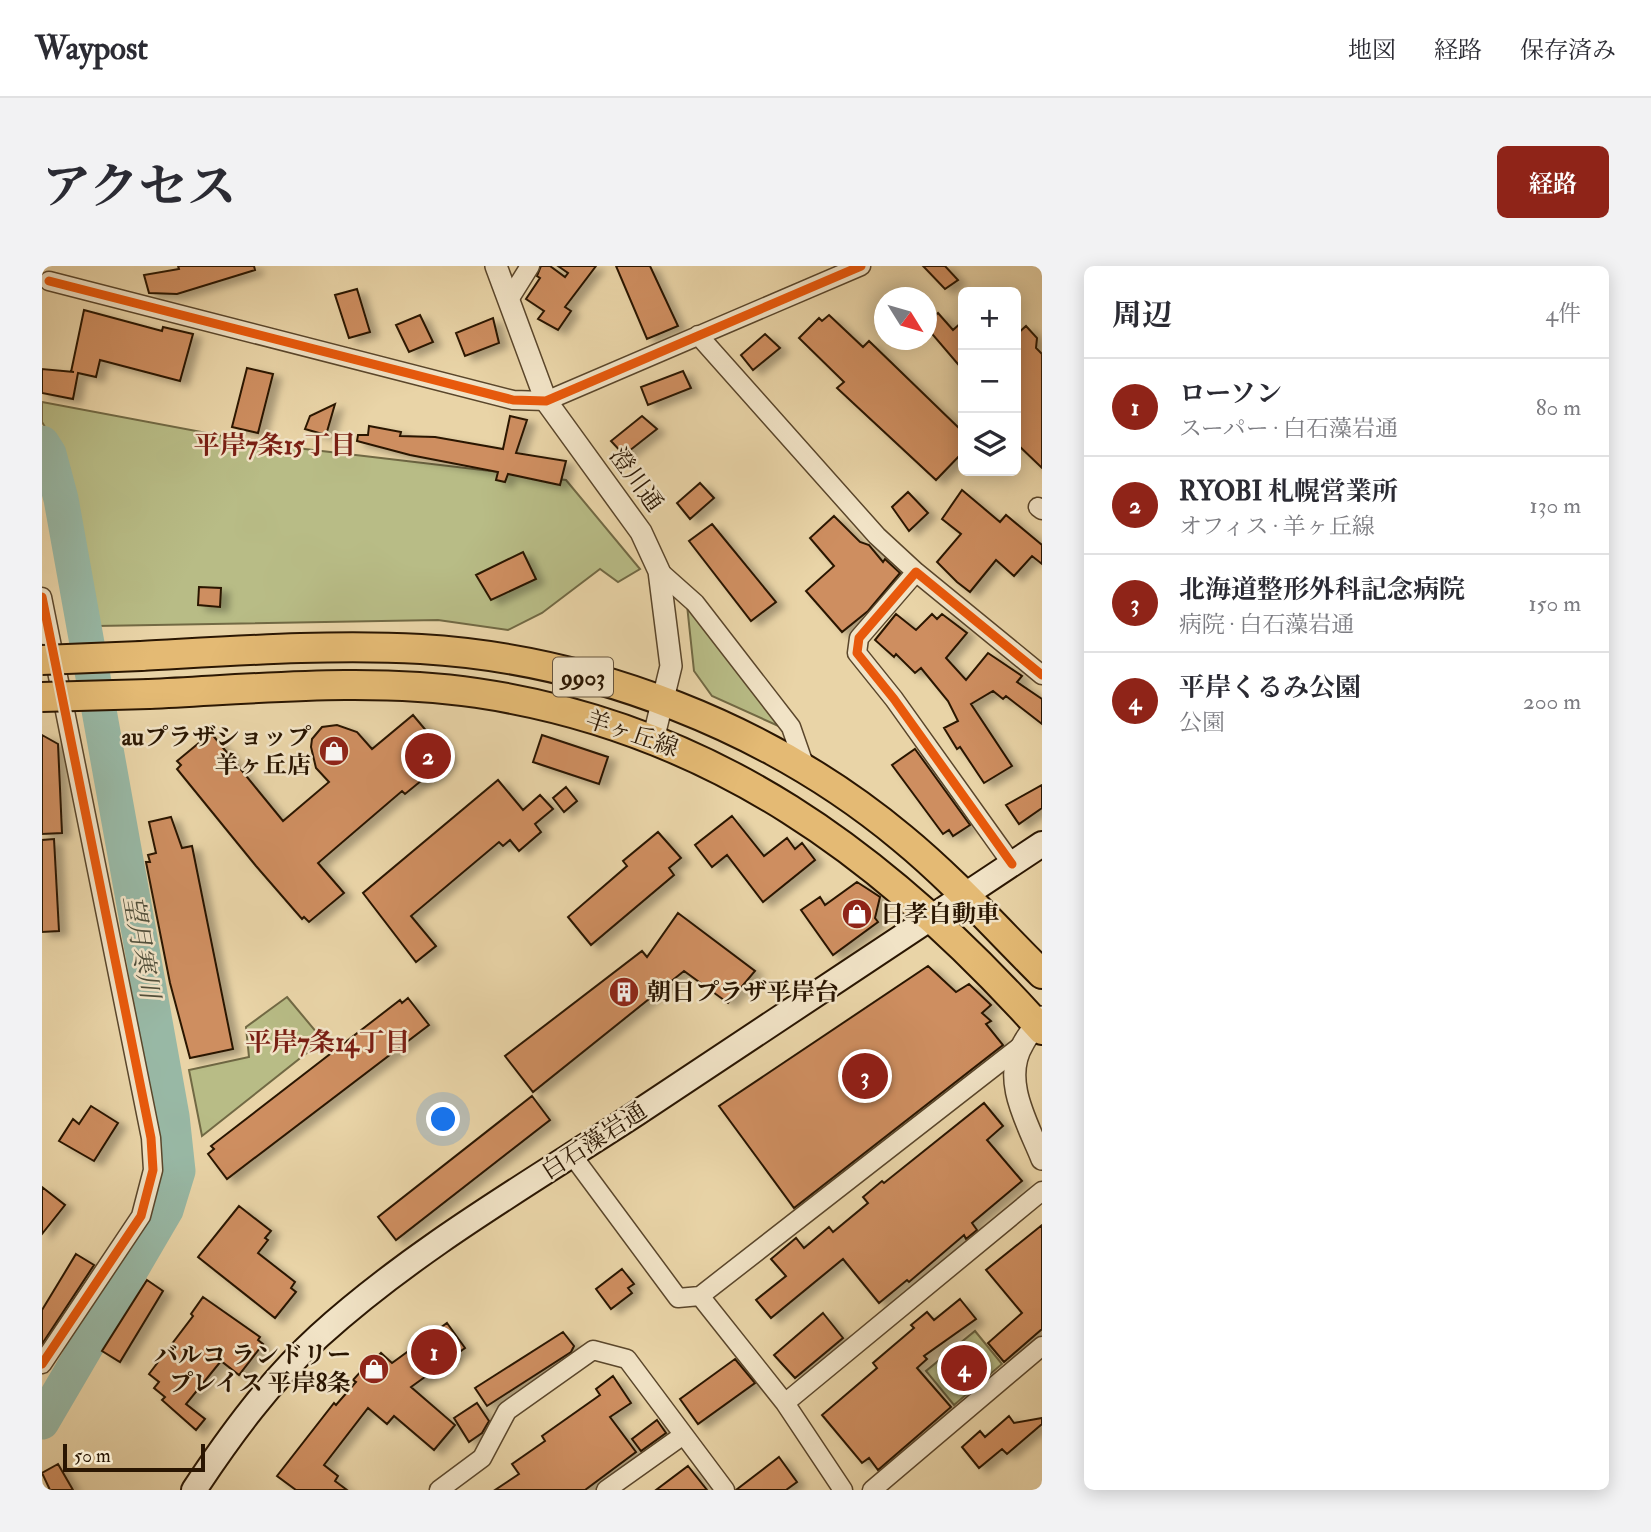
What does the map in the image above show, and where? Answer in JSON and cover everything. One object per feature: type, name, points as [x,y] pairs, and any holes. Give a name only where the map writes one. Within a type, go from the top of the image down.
[{"type":"main road","name":"羊ヶ丘線","points":[[42,660],[306,648],[424,649],[548,668],[662,702],[806,770],[902,837],[965,895],[1042,974]]},
{"type":"main road","name":"羊ヶ丘線","points":[[42,698],[334,685],[425,688],[529,702],[653,740],[724,770],[791,809],[851,849],[932,918],[1036,1029]]},
{"type":"main road","name":"白石藻岩通","points":[[194,1490],[228,1437],[263,1393],[318,1337],[374,1289],[1042,845]]},
{"type":"street","name":"澄川通","points":[[496,266],[546,401],[641,531],[659,571],[671,666],[653,740]]},
{"type":"street","points":[[510,298],[530,266]]},
{"type":"street","points":[[44,278],[513,400],[546,401],[861,266]]},
{"type":"street","points":[[698,335],[877,536],[916,572],[1042,676]]},
{"type":"street","points":[[659,571],[695,603],[791,727],[806,770]]},
{"type":"street","points":[[916,572],[859,639],[857,653],[894,699],[1012,864]]},
{"type":"street","points":[[42,597],[151,1138],[153,1170],[141,1216],[42,1364]]},
{"type":"street","points":[[1036,1029],[1015,1065],[1015,1089],[1042,1159]]},
{"type":"street","points":[[572,1156],[678,1298],[700,1296],[1036,1029]]},
{"type":"street","points":[[785,1403],[1042,1191]]},
{"type":"street","points":[[700,1296],[785,1403],[843,1490]]},
{"type":"street","points":[[872,1490],[1042,1346]]},
{"type":"street","points":[[439,1490],[482,1458],[507,1411],[593,1350],[627,1360],[725,1490]]},
{"type":"street","points":[[606,1490],[682,1436]]},
{"type":"green space","points":[[42,402],[271,445],[566,480],[640,569],[618,582],[600,569],[542,613],[508,630],[438,620],[97,626],[69,467],[42,422]]},
{"type":"green space","points":[[687,605],[783,728],[712,696],[694,671]]},
{"type":"green space","points":[[287,997],[323,1040],[202,1136],[189,1070],[249,1057],[246,1027]]},
{"type":"green space","points":[[975,1331],[1002,1364],[954,1405],[926,1371]]},
{"type":"building","points":[[178,266],[254,266],[255,270],[177,294],[149,293],[144,275],[179,269]]},
{"type":"building","points":[[541,266],[550,266],[565,277],[568,273],[558,266],[596,266],[565,307],[571,311],[558,330],[538,319],[544,311],[526,299],[540,278],[537,276]]},
{"type":"building","points":[[616,266],[650,266],[678,326],[647,339]]},
{"type":"building","points":[[923,266],[945,266],[958,280],[945,289]]},
{"type":"building","points":[[357,289],[370,332],[349,338],[335,295]]},
{"type":"building","points":[[84,310],[162,331],[163,327],[193,334],[180,381],[100,360],[96,377],[78,373],[73,399],[42,393],[42,369],[71,372]]},
{"type":"building","points":[[937,314],[953,330],[958,326],[958,364],[937,340]]},
{"type":"building","points":[[420,315],[433,342],[409,352],[396,325]]},
{"type":"building","points":[[829,315],[863,347],[869,341],[874,350],[878,350],[958,427],[958,457],[936,480],[837,388],[844,382],[799,338],[819,318],[822,321]]},
{"type":"building","points":[[493,318],[499,343],[465,356],[456,333]]},
{"type":"building","points":[[1026,326],[1037,338],[1036,348],[1042,354],[1042,468],[1021,448],[1021,330]]},
{"type":"building","points":[[765,334],[780,348],[753,370],[741,355]]},
{"type":"building","points":[[247,368],[273,374],[258,433],[232,427]]},
{"type":"building","points":[[683,371],[691,388],[648,405],[641,387]]},
{"type":"building","points":[[335,404],[326,435],[305,429],[310,416]]},
{"type":"building","points":[[510,416],[527,420],[516,453],[566,461],[560,485],[508,474],[505,482],[496,480],[498,472],[410,455],[357,441],[358,435],[368,435],[369,426],[401,432],[400,436],[435,437],[503,449]]},
{"type":"building","points":[[642,416],[657,429],[624,455],[611,441]]},
{"type":"building","points":[[700,483],[714,498],[690,519],[677,503]]},
{"type":"building","points":[[962,490],[1000,522],[1006,515],[1042,545],[1042,564],[1032,556],[1014,576],[996,560],[970,592],[957,582],[937,562],[961,534],[942,519]]},
{"type":"building","points":[[908,492],[928,513],[909,531],[892,507]]},
{"type":"building","points":[[834,516],[860,542],[869,545],[883,562],[885,559],[900,573],[868,611],[842,632],[806,591],[834,566],[810,538]]},
{"type":"building","points":[[712,524],[776,602],[751,621],[689,541]]},
{"type":"building","points":[[523,552],[536,579],[491,600],[476,575]]},
{"type":"building","points":[[199,587],[221,588],[220,607],[198,605]]},
{"type":"building","points":[[896,614],[916,630],[932,614],[937,619],[942,614],[967,633],[946,658],[966,680],[988,653],[1022,676],[1017,682],[1042,699],[1042,724],[1006,696],[1003,699],[993,691],[971,704],[1012,766],[984,783],[960,747],[957,749],[944,728],[958,721],[948,701],[921,668],[915,673],[896,654],[894,657],[875,640]]},
{"type":"building","points":[[413,715],[449,758],[405,794],[402,791],[318,863],[344,893],[309,922],[304,917],[302,919],[256,866],[177,769],[181,765],[177,761],[211,733],[283,821],[329,782],[316,768],[311,747],[312,739],[322,727],[337,725],[357,732],[372,749]]},
{"type":"building","points":[[42,735],[58,744],[62,833],[42,834]]},
{"type":"building","points":[[542,735],[608,757],[599,784],[533,762]]},
{"type":"building","points":[[915,749],[970,825],[953,836],[949,830],[943,834],[892,765]]},
{"type":"building","points":[[498,780],[523,810],[540,795],[553,809],[535,824],[541,832],[519,851],[510,840],[503,846],[499,842],[411,916],[436,946],[416,962],[363,893]]},
{"type":"building","points":[[1042,785],[1042,808],[1019,824],[1006,805]]},
{"type":"building","points":[[566,787],[577,801],[564,812],[553,798]]},
{"type":"building","points":[[732,816],[764,856],[787,838],[795,849],[802,843],[815,860],[763,902],[727,855],[712,867],[695,845]]},
{"type":"building","points":[[171,817],[182,848],[192,846],[233,1049],[190,1058],[170,983],[146,862],[150,862],[148,855],[156,853],[149,822]]},
{"type":"building","points":[[658,832],[681,858],[669,868],[674,875],[591,945],[568,917],[627,866],[623,861]]},
{"type":"building","points":[[54,839],[59,931],[42,932],[42,840]]},
{"type":"building","points":[[857,882],[880,897],[875,918],[878,922],[833,955],[801,910],[820,897],[825,905]]},
{"type":"building","name":"朝日プラザ平岸台","points":[[678,913],[755,971],[728,1003],[684,971],[533,1092],[505,1056],[642,951],[647,957]]},
{"type":"building","points":[[928,966],[956,992],[969,984],[991,1005],[982,1013],[991,1021],[986,1024],[1003,1045],[794,1208],[719,1106]]},
{"type":"building","points":[[408,998],[429,1025],[227,1179],[208,1154],[214,1149],[211,1146],[400,1000],[402,1003]]},
{"type":"building","points":[[532,1096],[550,1120],[396,1240],[378,1217]]},
{"type":"building","points":[[984,1103],[1003,1126],[987,1140],[1022,1181],[972,1223],[977,1230],[966,1239],[964,1235],[909,1282],[907,1280],[879,1303],[843,1259],[771,1318],[756,1300],[786,1276],[771,1259],[796,1238],[804,1248],[829,1227],[833,1232],[868,1203],[863,1197]]},
{"type":"building","points":[[91,1106],[118,1123],[94,1161],[59,1141],[73,1119],[79,1124]]},
{"type":"building","points":[[42,1187],[65,1205],[42,1234]]},
{"type":"building","points":[[239,1206],[271,1231],[258,1253],[295,1282],[291,1288],[296,1292],[275,1318],[198,1257]]},
{"type":"building","points":[[1042,1225],[1042,1329],[1004,1362],[988,1343],[1022,1313],[986,1270]]},
{"type":"building","points":[[76,1254],[94,1265],[42,1344],[42,1310]]},
{"type":"building","points":[[622,1269],[634,1284],[628,1288],[632,1293],[611,1309],[596,1289]]},
{"type":"building","points":[[147,1280],[163,1291],[120,1362],[102,1351]]},
{"type":"building","points":[[203,1297],[260,1337],[258,1340],[263,1344],[239,1375],[221,1361],[186,1404],[205,1419],[196,1430],[162,1400],[165,1397],[154,1388],[159,1382],[149,1374],[193,1316],[191,1314]]},
{"type":"building","points":[[960,1299],[976,1319],[924,1356],[927,1359],[917,1368],[951,1407],[878,1470],[869,1458],[862,1463],[822,1415],[877,1368],[873,1363],[914,1328],[911,1325],[927,1312],[934,1320]]},
{"type":"building","points":[[823,1313],[843,1338],[795,1378],[774,1355]]},
{"type":"building","points":[[447,1323],[465,1348],[411,1387],[455,1425],[434,1450],[394,1416],[387,1424],[368,1408],[324,1465],[338,1476],[335,1481],[347,1490],[296,1490],[277,1476],[373,1358],[381,1353],[392,1363]]},
{"type":"building","points":[[563,1332],[574,1346],[571,1352],[487,1406],[475,1388]]},
{"type":"building","points":[[735,1359],[755,1383],[698,1424],[680,1399]]},
{"type":"building","points":[[613,1376],[631,1403],[610,1417],[636,1452],[585,1490],[495,1490],[519,1474],[512,1464],[545,1441],[542,1436],[600,1395],[596,1389]]},
{"type":"building","points":[[477,1403],[489,1421],[482,1433],[469,1442],[454,1418]]},
{"type":"building","points":[[1009,1416],[1014,1423],[1042,1418],[1042,1424],[1007,1454],[1002,1449],[979,1468],[962,1447],[980,1431],[985,1437]]},
{"type":"building","points":[[657,1420],[666,1433],[641,1451],[632,1439]]},
{"type":"building","points":[[779,1457],[797,1482],[786,1490],[736,1490]]},
{"type":"building","points":[[58,1464],[73,1490],[50,1490],[42,1473]]},
{"type":"building","points":[[688,1466],[707,1490],[656,1490]]},
{"type":"waterway","name":"望月寒川","points":[[42,443],[49,454],[61,499],[172,1116],[178,1171],[166,1210],[42,1422]]},
{"type":"cycle path","points":[[49,281],[513,400],[546,401],[861,266]]},
{"type":"cycle path","points":[[1012,864],[894,699],[857,653],[859,638],[916,572],[1042,675]]},
{"type":"cycle path","points":[[42,597],[151,1138],[153,1170],[141,1216],[42,1364]]},
{"type":"place","name":"auプラザショップ 羊ヶ丘店","points":[[334,751]]},
{"type":"place","name":"RYOBI 札幌営業所","points":[[428,756]]},
{"type":"place","name":"日孝自動車","points":[[857,914]]},
{"type":"place","name":"朝日プラザ平岸台","points":[[624,992]]},
{"type":"place","name":"北海道整形外科記念病院","points":[[865,1076]]},
{"type":"place","name":"ローソン","points":[[434,1352]]},
{"type":"place","name":"平岸くるみ公園","points":[[964,1368]]},
{"type":"place","name":"バルコ ランドリー プレイス 平岸8条","points":[[374,1369]]},
{"type":"district","name":"平岸7条15丁目","points":[[275,446]]},
{"type":"district","name":"平岸7条14丁目","points":[[328,1043]]}]
